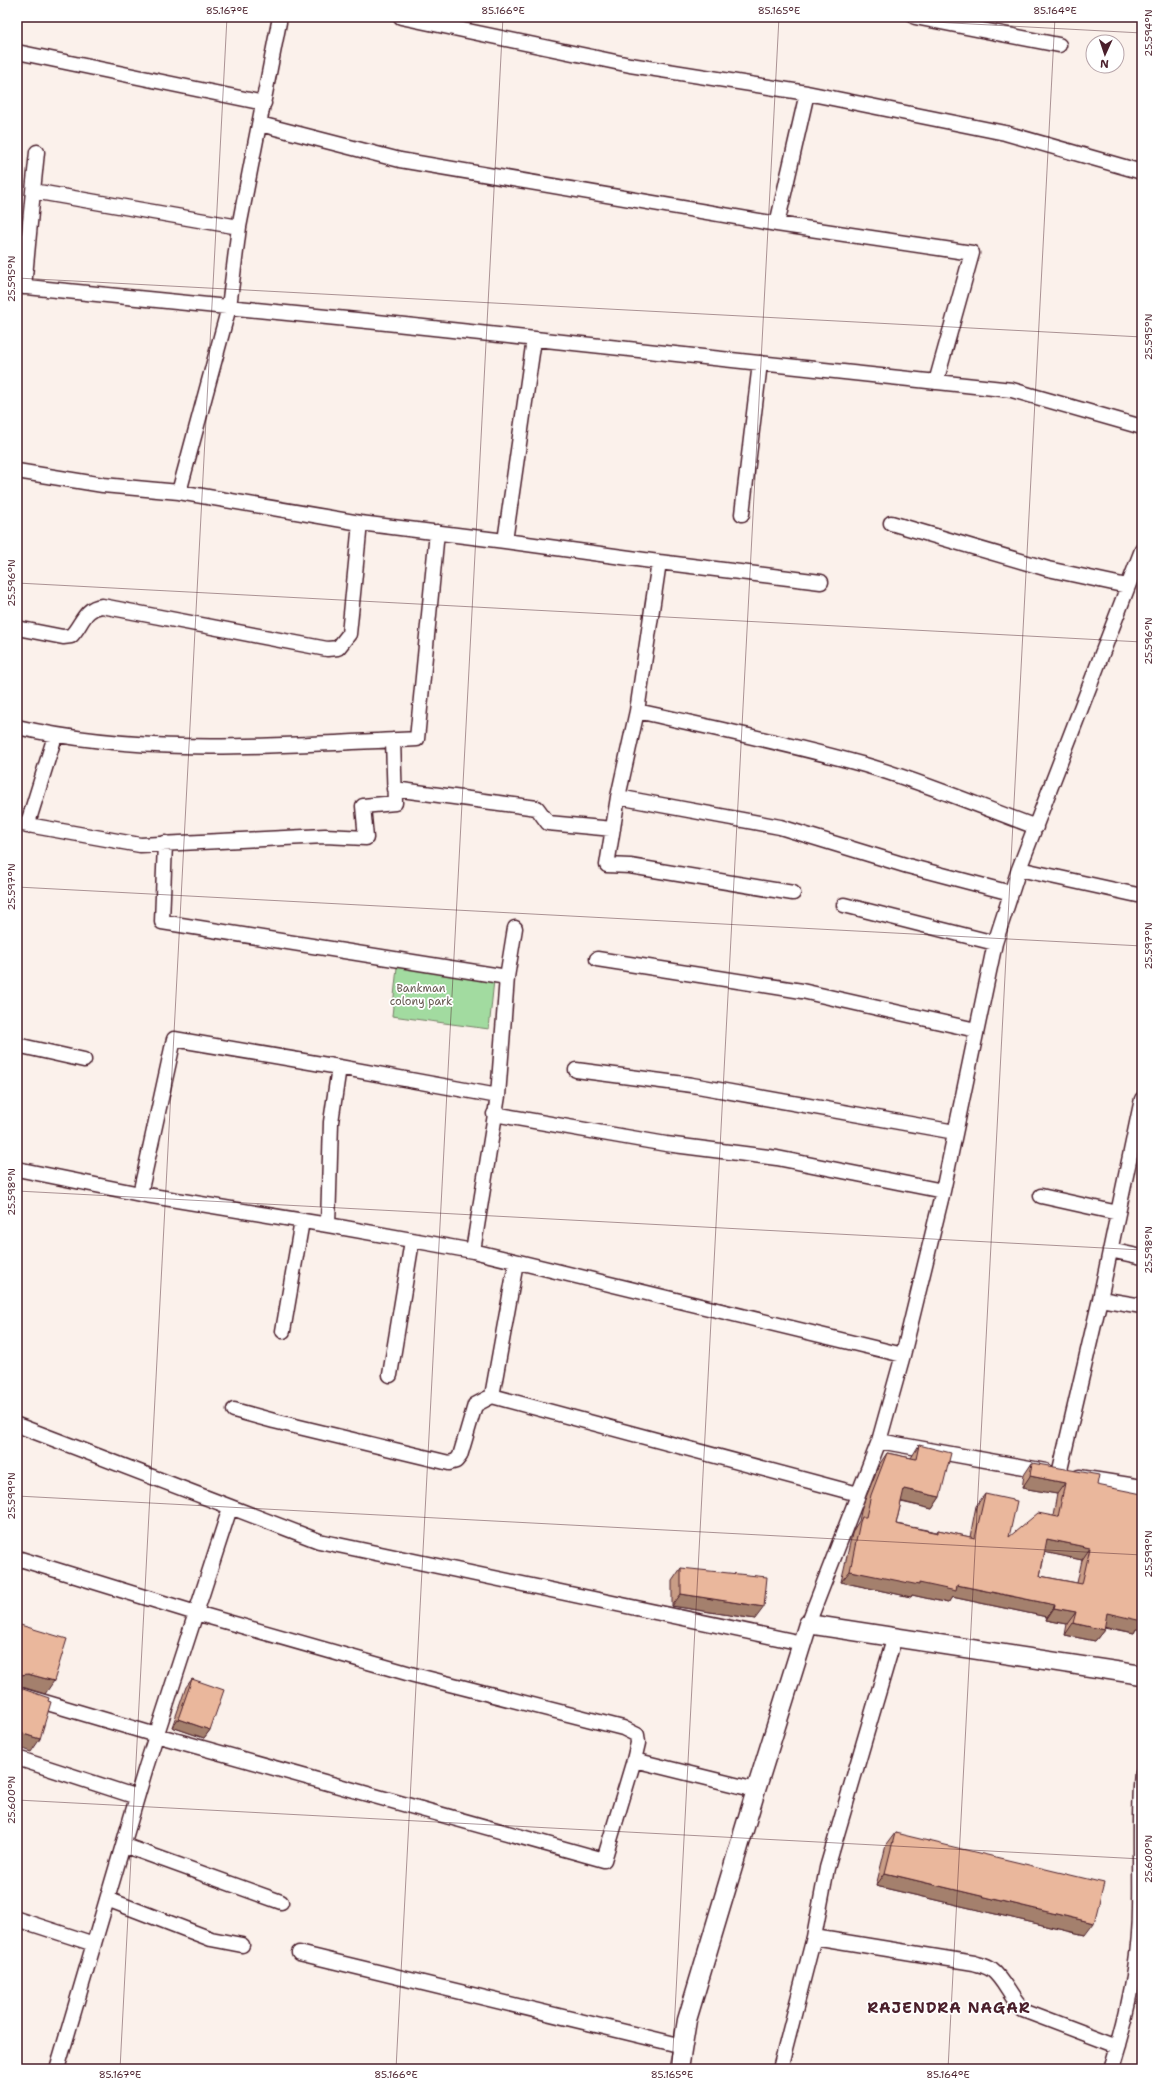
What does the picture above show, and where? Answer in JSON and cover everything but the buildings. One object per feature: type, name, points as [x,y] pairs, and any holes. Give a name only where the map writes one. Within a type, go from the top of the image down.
[{"type":"street","points":[[179,492],[229,307],[240,227],[280,17]]},
{"type":"street","points":[[401,17],[630,65],[807,93],[1005,133],[1142,172]]},
{"type":"street","points":[[915,17],[1059,45]]},
{"type":"street","points":[[17,52],[264,103]]},
{"type":"street","points":[[777,224],[807,93]]},
{"type":"street","points":[[260,124],[400,160],[777,224],[972,253],[936,382]]},
{"type":"street","points":[[37,152],[20,286],[1012,390],[1142,427]]},
{"type":"street","points":[[33,191],[240,227]]},
{"type":"street","points":[[505,541],[534,339]]},
{"type":"street","points":[[742,514],[760,364]]},
{"type":"street","points":[[17,471],[103,485],[179,492],[360,523],[821,582]]},
{"type":"street","points":[[17,628],[63,637],[71,636],[88,611],[94,607],[102,606],[327,649],[338,648],[349,634],[360,523]]},
{"type":"street","points":[[891,523],[1048,569],[1127,586]]},
{"type":"street","points":[[17,727],[56,736],[133,744],[315,744],[417,739],[437,532]]},
{"type":"street","points":[[678,2069],[687,2020],[756,1790],[808,1624],[879,1441],[903,1355],[943,1191],[995,943],[1019,869],[1036,828],[1127,586],[1138,570],[1142,550]]},
{"type":"street","points":[[658,562],[637,711],[618,797],[607,865],[630,866],[793,893]]},
{"type":"street","points":[[637,711],[778,742],[865,766],[909,779],[1036,828]]},
{"type":"street","points":[[56,736],[22,824],[140,845],[325,836],[366,838],[363,806],[395,803],[393,740]]},
{"type":"street","points":[[394,789],[537,808],[548,823],[613,829]]},
{"type":"street","points":[[618,797],[780,827],[908,866],[1011,893]]},
{"type":"street","points":[[165,843],[162,922],[507,977]]},
{"type":"street","points":[[1019,869],[1142,896]]},
{"type":"street","points":[[844,905],[995,943]]},
{"type":"street","points":[[473,1251],[498,1096],[507,977],[515,928]]},
{"type":"street","points":[[597,959],[802,991],[976,1030]]},
{"type":"street","points":[[140,1194],[174,1039],[498,1096]]},
{"type":"street","points":[[17,1045],[84,1060]]},
{"type":"street","points":[[328,1225],[330,1122],[339,1067]]},
{"type":"street","points":[[576,1070],[692,1085],[955,1132]]},
{"type":"street","points":[[1059,1474],[1100,1299],[1142,1099]]},
{"type":"street","points":[[494,1114],[666,1144],[777,1158],[943,1191]]},
{"type":"street","points":[[17,1169],[140,1194],[473,1251],[516,1263],[903,1355]]},
{"type":"street","points":[[1041,1196],[1118,1214]]},
{"type":"street","points":[[283,1331],[302,1221]]},
{"type":"street","points":[[390,1375],[412,1241]]},
{"type":"street","points":[[1110,1250],[1142,1257]]},
{"type":"street","points":[[492,1396],[516,1263]]},
{"type":"street","points":[[1100,1299],[1142,1306]]},
{"type":"street","points":[[234,1410],[449,1463],[456,1461],[460,1456],[475,1405],[492,1396],[858,1494]]},
{"type":"street","points":[[17,1425],[319,1541],[802,1643]]},
{"type":"street","points":[[879,1441],[1059,1474],[1142,1487]]},
{"type":"street","points":[[57,2069],[156,1735],[230,1508]]},
{"type":"street","points":[[17,1558],[196,1613],[414,1675],[622,1728],[636,1735],[638,1743],[604,1860],[156,1735],[17,1694]]},
{"type":"street","points":[[808,1624],[895,1636],[1142,1675]]},
{"type":"street","points":[[780,2069],[814,1937],[827,1868],[895,1636]]},
{"type":"street","points":[[17,1758],[137,1797]]},
{"type":"street","points":[[634,1760],[756,1790]]},
{"type":"street","points":[[1111,2069],[1118,2046],[1134,1970],[1140,1909],[1139,1859],[1142,1772]]},
{"type":"street","points":[[123,1845],[281,1902]]},
{"type":"street","points":[[107,1899],[211,1939],[242,1945]]},
{"type":"street","points":[[17,1919],[94,1944]]},
{"type":"street","points":[[814,1937],[974,1963],[990,1969],[998,1975],[1013,2001],[1022,2010],[1118,2046]]},
{"type":"street","points":[[299,1953],[683,2046]]},
{"type":"green space","name":"Bankman colony park","points":[[397,967],[494,980],[489,1029],[392,1016]]},
{"type":"district","name":"RAJENDRA NAGAR","points":[[949,2008]]}]
